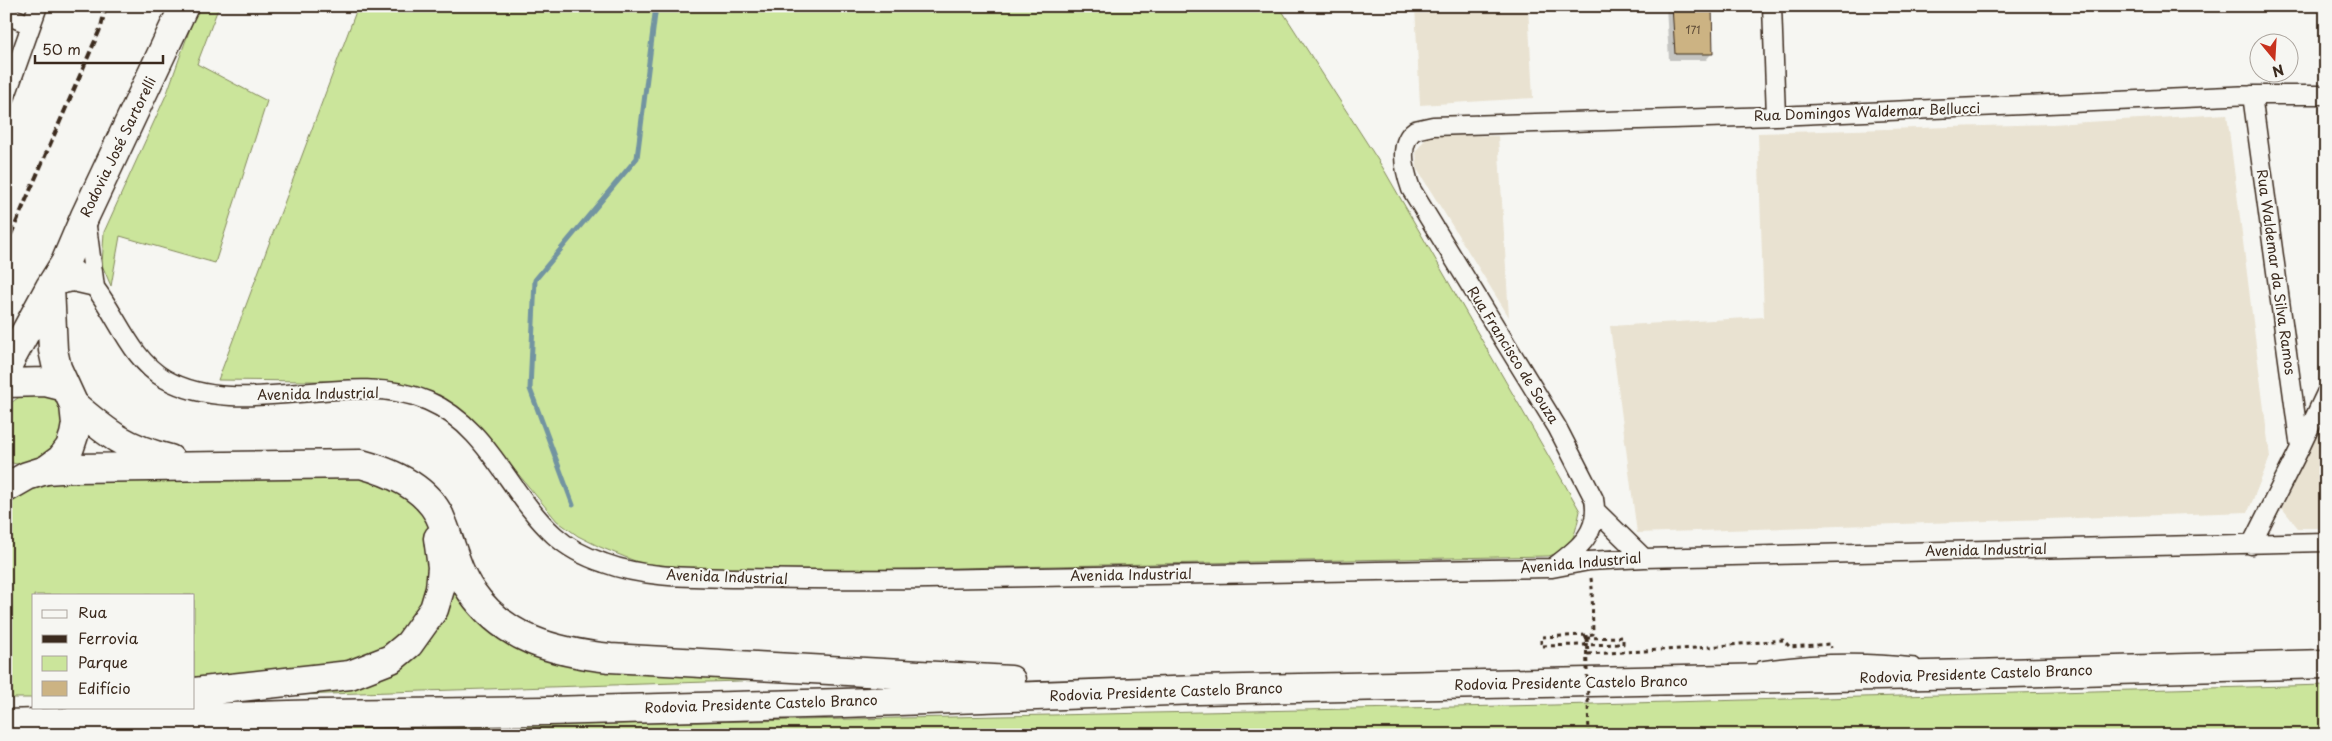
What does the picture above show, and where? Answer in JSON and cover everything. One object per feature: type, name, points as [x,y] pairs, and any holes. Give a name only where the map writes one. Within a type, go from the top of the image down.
[{"type":"main road","name":"Rodovia José Sartorelli","points":[[6,368],[65,263],[85,216],[184,6]]},
{"type":"main road","points":[[21,476],[60,459],[70,447],[76,424],[70,396],[53,350],[50,287]]},
{"type":"main road","points":[[6,383],[45,382],[70,396],[109,435],[141,452],[198,467]]},
{"type":"main road","points":[[21,476],[198,467],[361,464],[393,474],[423,493],[432,504],[443,522],[461,573],[471,591],[485,607],[512,630],[530,640],[554,649],[577,654],[620,658],[1198,690]]},
{"type":"main road","points":[[195,692],[350,675],[391,659],[409,644],[434,609],[440,589],[442,567],[440,546],[433,523],[409,484]]},
{"type":"main road","name":"Rodovia Presidente Castelo Branco","points":[[6,724],[322,714],[549,711],[842,703],[1198,690],[1974,674],[2326,664]]},
{"type":"main road","points":[[6,715],[62,708]]},
{"type":"street","points":[[6,96],[38,6]]},
{"type":"street","points":[[1772,6],[1776,116]]},
{"type":"street","points":[[6,15],[31,25]]},
{"type":"street","name":"Rua Domingos Waldemar Bellucci","points":[[1411,133],[1418,128],[1433,126],[1776,116],[2252,95],[2326,95]]},
{"type":"street","name":"Rua Waldemar da Silva Ramos","points":[[2252,95],[2300,448]]},
{"type":"street","name":"Rua Francisco de Souza","points":[[1411,133],[1404,157],[1404,169],[1411,189],[1557,427],[1587,482],[1596,511]]},
{"type":"street","points":[[50,287],[73,282],[95,287],[85,216]]},
{"type":"street","name":"Avenida Industrial","points":[[65,263],[95,287],[146,365],[162,377],[186,389],[211,394],[249,395],[380,391],[417,396],[448,410],[465,423],[554,535],[575,550],[592,558],[634,572],[690,577],[854,580],[1552,568],[1590,561],[1644,558],[2326,542]]},
{"type":"street","points":[[2250,545],[2326,393]]},
{"type":"street","points":[[1552,568],[1574,552],[1583,542],[1589,534],[1596,511],[1644,558]]},
{"type":"lane","points":[[1670,681],[1748,668],[1832,658],[1885,659],[1974,674]]},
{"type":"path","points":[[1587,637],[1623,637],[1623,644],[1541,646],[1541,636],[1587,637],[1593,634],[1592,587]]},
{"type":"path","points":[[1587,637],[1588,654],[1698,648],[1783,640],[1790,647],[1830,644],[1832,658]]},
{"type":"path","points":[[1587,637],[1589,735]]},
{"type":"shaded area","points":[[1415,6],[1528,6],[1533,98],[1420,105]]},
{"type":"shaded area","points":[[2227,114],[2270,457],[2248,512],[1637,533],[1610,326],[1764,317],[1758,133],[2052,124]]},
{"type":"shaded area","points":[[1429,134],[1498,136],[1509,317],[1417,169],[1416,151]]},
{"type":"shaded area","points":[[2326,416],[2326,528],[2298,528],[2282,508]]},
{"type":"green space","points":[[198,6],[219,6],[197,64],[267,101],[215,263],[120,236],[111,286],[102,265],[104,232],[167,93]]},
{"type":"green space","points":[[358,6],[1279,6],[1383,168],[1580,511],[1575,533],[1564,549],[1549,556],[856,570],[691,568],[640,563],[600,547],[578,536],[557,521],[481,429],[440,395],[395,382],[218,380]]},
{"type":"green space","points":[[27,392],[54,394],[68,421],[58,448],[27,466],[12,463],[6,457],[6,406]]},
{"type":"green space","points":[[356,471],[409,497],[421,513],[432,533],[433,594],[381,657],[195,685],[195,594],[32,594],[32,698],[6,698],[6,492],[23,483]]},
{"type":"green space","points":[[452,579],[490,626],[771,680],[296,695],[376,677]]},
{"type":"green space","points":[[2326,685],[2326,735],[49,735],[1553,705]]},
{"type":"building","points":[[1672,6],[1712,6],[1713,54],[1675,54]]},
{"type":"waterway","points":[[573,505],[530,389],[535,280],[637,158],[656,6]]},
{"type":"railway","points":[[6,246],[101,27],[106,6]]}]
